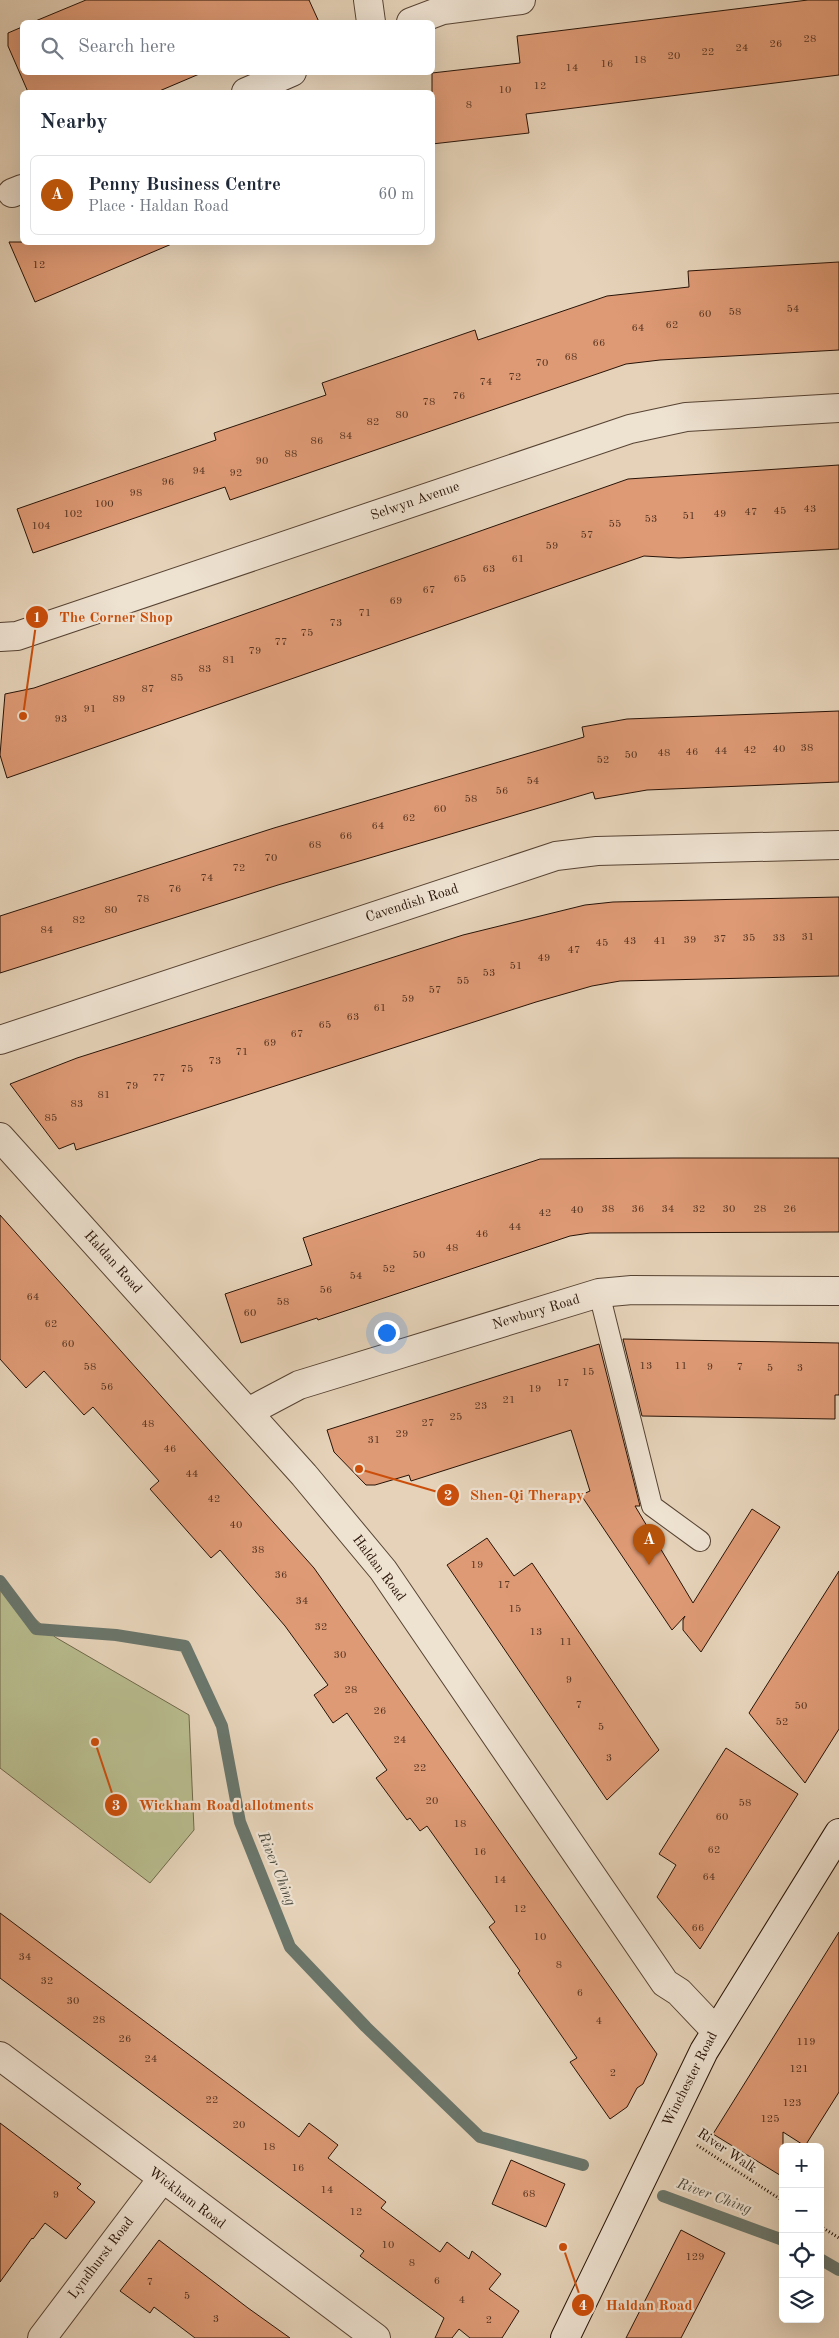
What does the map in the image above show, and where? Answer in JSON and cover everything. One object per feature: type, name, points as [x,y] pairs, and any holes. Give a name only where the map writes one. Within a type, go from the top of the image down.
[{"type":"street","points":[[368,0],[371,20]]},
{"type":"street","points":[[416,20],[443,10],[521,0]]},
{"type":"street","points":[[251,90],[285,75]]},
{"type":"street","name":"Selwyn Avenue","points":[[0,637],[17,636],[630,428],[686,417],[839,408]]},
{"type":"street","name":"Cavendish Road","points":[[0,1040],[556,856],[596,850],[839,844]]},
{"type":"street","name":"Haldan Road","points":[[0,1137],[248,1412],[383,1570],[665,1983],[678,1992],[715,2030]]},
{"type":"street","name":"Newbury Road","points":[[248,1412],[299,1385],[599,1293],[632,1290],[839,1291]]},
{"type":"street","name":"Winchester Road","points":[[565,2338],[658,2141],[715,2030],[839,1833]]},
{"type":"street","name":"Wickham Road","points":[[0,2056],[376,2338]]},
{"type":"street","name":"Lyndhurst Road","points":[[42,2338],[162,2179]]},
{"type":"lane","points":[[599,1293],[652,1506],[700,1541]]},
{"type":"path","name":"River Walk","points":[[692,2141],[779,2198]]},
{"type":"path","points":[[824,2229],[839,2238]]},
{"type":"green space","points":[[0,1587],[55,1637],[189,1715],[194,1830],[150,1883],[0,1768]]},
{"type":"building","points":[[86,0],[309,0],[318,20],[38,20]]},
{"type":"building","points":[[808,0],[839,0],[839,75],[526,114],[529,133],[435,144],[435,90],[432,90],[432,75],[435,75],[435,73],[520,63],[517,36]]},
{"type":"building","points":[[20,28],[20,74],[8,46],[8,33]]},
{"type":"building","points":[[21,75],[197,75],[162,90],[27,90]]},
{"type":"building","points":[[9,242],[20,242],[20,245],[169,245],[35,302]]},
{"type":"building","points":[[839,262],[839,350],[660,360],[626,364],[230,500],[225,487],[33,553],[17,509],[216,440],[214,433],[326,395],[322,383],[475,330],[478,340],[607,296],[689,287],[688,271]]},
{"type":"building","points":[[839,465],[839,549],[679,558],[644,556],[7,778],[0,755],[5,694],[34,688],[63,678],[628,479]]},
{"type":"building","points":[[839,711],[839,782],[647,790],[595,799],[593,792],[278,885],[0,973],[0,916],[274,828],[584,737],[582,727],[627,719]]},
{"type":"building","points":[[839,897],[839,976],[620,981],[592,986],[536,1002],[76,1150],[74,1143],[59,1149],[10,1084],[77,1058],[463,935],[585,905],[613,902]]},
{"type":"building","points":[[839,1158],[839,1232],[590,1233],[570,1236],[318,1320],[317,1318],[241,1343],[225,1294],[312,1265],[303,1238],[540,1159]]},
{"type":"building","points":[[0,1215],[314,1568],[657,2054],[643,2084],[637,2088],[627,2107],[610,2119],[570,2062],[577,2058],[518,1973],[520,1971],[489,1927],[495,1922],[427,1826],[420,1831],[410,1818],[407,1820],[376,1778],[387,1770],[347,1713],[333,1723],[314,1695],[328,1685],[285,1626],[220,1550],[211,1558],[150,1489],[159,1481],[93,1407],[84,1415],[44,1371],[26,1388],[0,1359]]},
{"type":"building","points":[[623,1339],[839,1343],[839,1395],[835,1395],[835,1419],[642,1416]]},
{"type":"building","points":[[599,1344],[640,1506],[635,1506],[693,1603],[752,1509],[780,1527],[701,1652],[683,1630],[685,1616],[672,1630],[581,1495],[590,1491],[571,1430],[411,1481],[409,1475],[375,1485],[366,1485],[334,1452],[327,1430]]},
{"type":"building","points":[[487,1538],[514,1576],[532,1563],[659,1750],[607,1800],[447,1565]]},
{"type":"building","points":[[839,1571],[839,1729],[805,1783],[749,1713]]},
{"type":"building","points":[[726,1748],[798,1794],[700,1949],[657,1897],[676,1865],[659,1854]]},
{"type":"building","points":[[0,1913],[299,2137],[309,2123],[338,2145],[328,2158],[386,2202],[381,2208],[440,2252],[447,2242],[469,2259],[472,2251],[501,2274],[489,2289],[519,2311],[502,2338],[470,2338],[459,2329],[452,2338],[435,2338],[444,2318],[360,2256],[364,2251],[0,1978]]},
{"type":"building","points":[[839,1932],[839,2092],[807,2143],[800,2143],[783,2132],[783,2143],[779,2143],[779,2175],[713,2134]]},
{"type":"building","points":[[0,2123],[81,2184],[77,2188],[95,2202],[66,2239],[45,2223],[0,2282]]},
{"type":"building","points":[[511,2160],[565,2184],[546,2227],[492,2204]]},
{"type":"building","points":[[681,2230],[725,2253],[681,2338],[626,2338]]},
{"type":"building","points":[[159,2240],[290,2338],[195,2338],[154,2307],[150,2313],[120,2291]]},
{"type":"waterway","name":"River Ching","points":[[0,1581],[36,1629],[116,1635],[185,1646],[222,1726],[240,1822],[290,1947],[366,2027],[480,2137],[583,2165]]},
{"type":"waterway","name":"River Ching","points":[[663,2196],[779,2239]]},
{"type":"waterway","name":"River Ching","points":[[824,2261],[839,2270]]},
{"type":"place","name":"The Corner Shop","points":[[23,716]]},
{"type":"place","name":"Shen-Qi Therapy","points":[[359,1469]]},
{"type":"place","name":"Penny Business Centre","points":[[649,1565]]},
{"type":"place","name":"Wickham Road allotments","points":[[95,1742]]},
{"type":"place","name":"Haldan Road","points":[[563,2247]]}]
